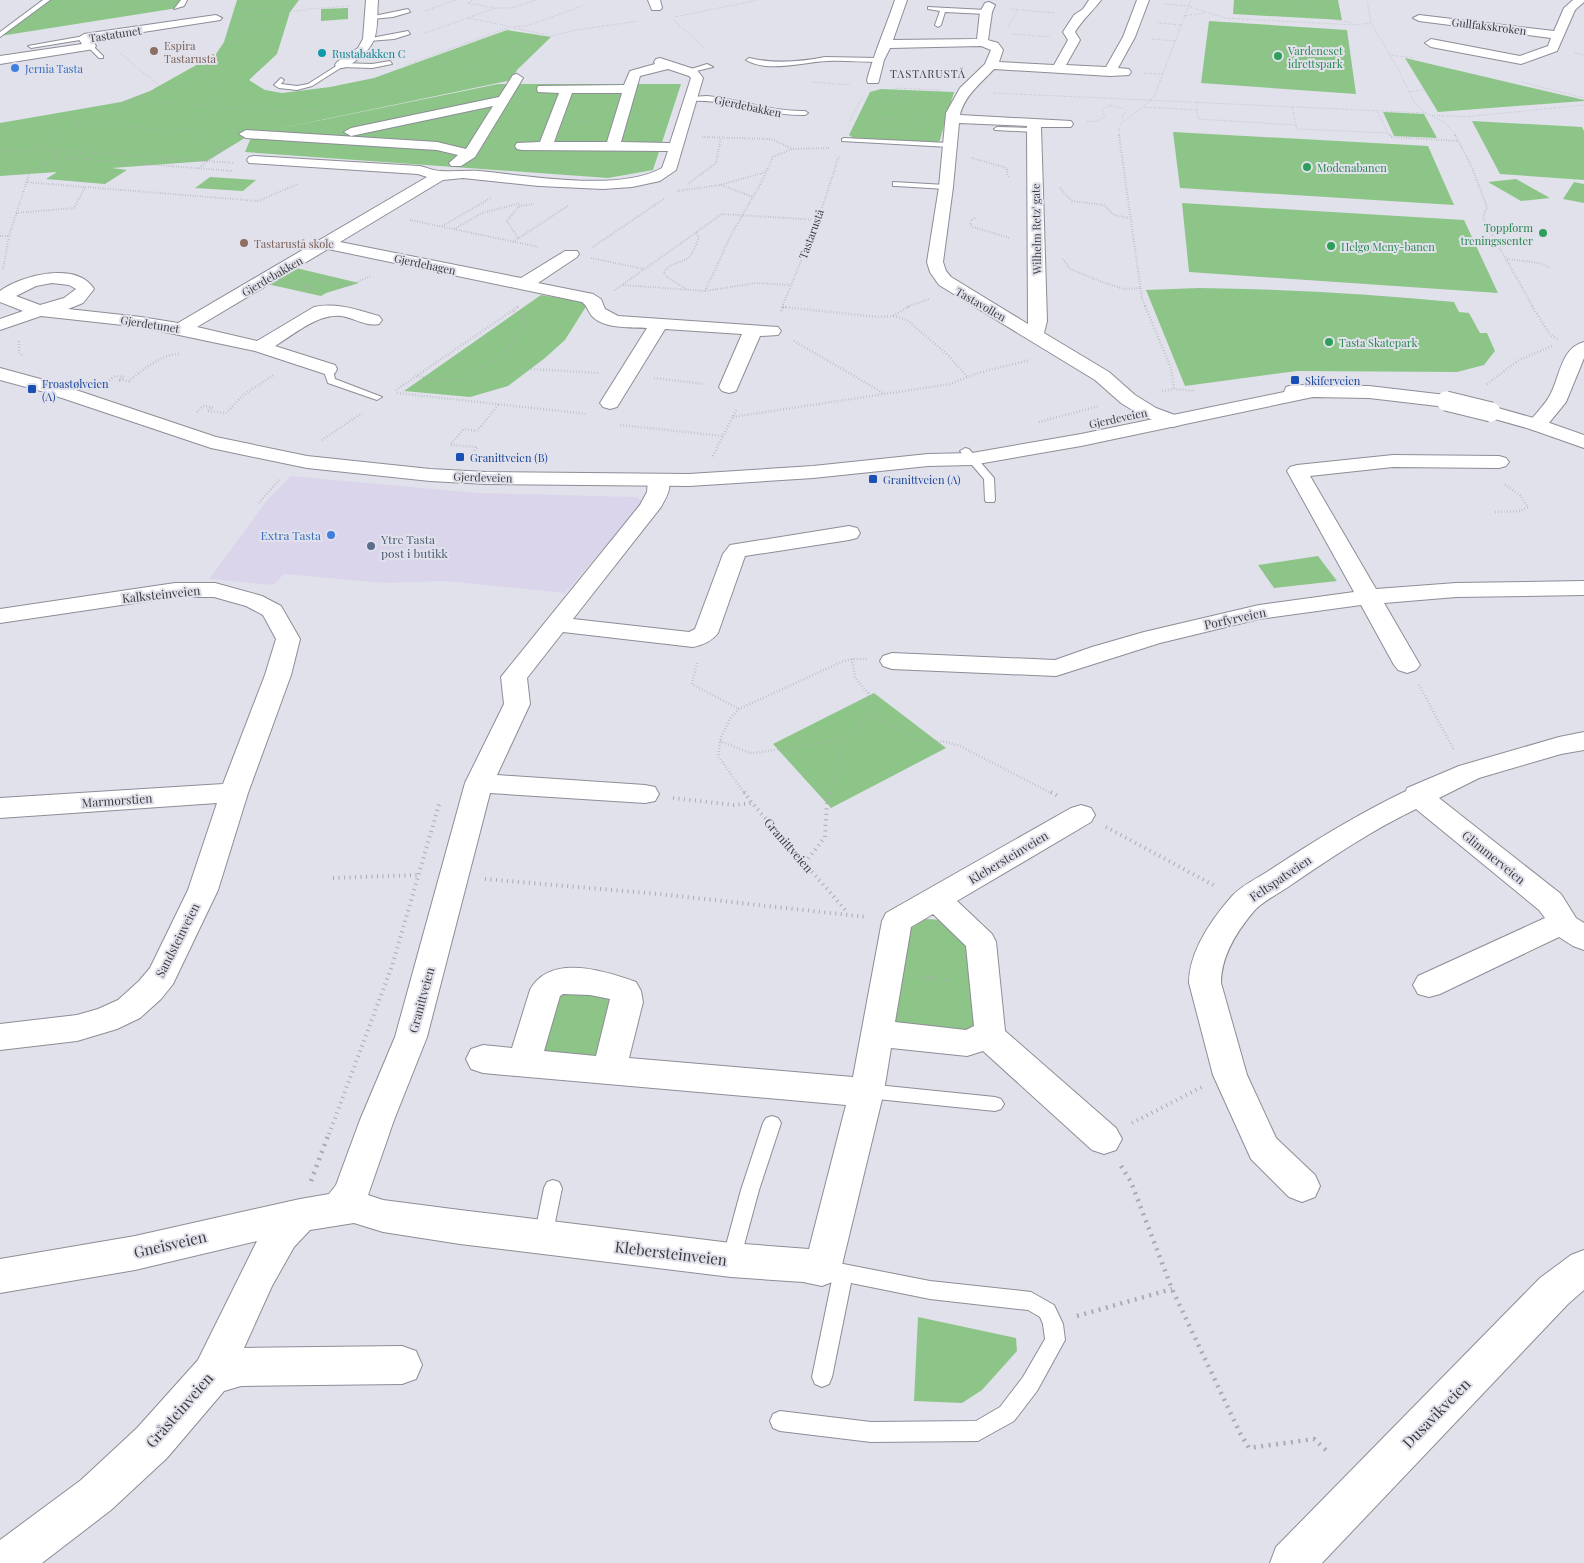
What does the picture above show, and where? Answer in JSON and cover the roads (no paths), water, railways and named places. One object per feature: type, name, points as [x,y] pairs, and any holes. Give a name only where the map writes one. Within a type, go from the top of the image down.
[{"type":"street","points":[[871,84],[901,0]]},
{"type":"street","points":[[1058,69],[1074,40],[1070,32],[1078,17],[1087,11],[1095,0]]},
{"type":"street","points":[[1110,72],[1129,37],[1144,0]]},
{"type":"street","name":"Gullfakskroken","points":[[1559,0],[1577,1]]},
{"type":"street","name":"Gullfakskroken","points":[[1431,44],[1521,60],[1553,48],[1559,35],[1561,17],[1577,1]]},
{"type":"street","points":[[341,65],[363,50],[369,39],[372,7]]},
{"type":"street","points":[[982,42],[988,8]]},
{"type":"street","name":"Tastatunet","points":[[0,60],[216,18]]},
{"type":"street","name":"Gullfakskroken","points":[[1420,18],[1559,35]]},
{"type":"street","points":[[886,44],[982,42],[996,48],[992,65],[1126,72]]},
{"type":"street","points":[[613,146],[634,74],[663,63],[688,71]]},
{"type":"street","name":"Tastavollen","points":[[992,65],[965,91],[957,103],[952,118],[946,186],[935,262],[938,272],[955,289],[1102,376],[1128,399],[1149,412]]},
{"type":"street","name":"Gjerdebakken","points":[[254,160],[419,170],[434,174],[463,174],[606,185],[634,184],[656,179],[667,173],[697,78],[688,71]]},
{"type":"street","name":"Gjerdebakken","points":[[181,329],[327,244],[434,174],[462,161],[470,154],[517,78]]},
{"type":"street","points":[[543,88],[628,94]]},
{"type":"street","points":[[548,146],[567,89]]},
{"type":"street","points":[[302,163],[339,135],[504,100]]},
{"type":"street","points":[[952,118],[1034,126],[1066,124]]},
{"type":"street","name":"Wilhelm Retz' gate","points":[[1034,126],[1038,321],[1035,335]]},
{"type":"street","points":[[246,134],[437,146],[470,154]]},
{"type":"street","points":[[522,146],[613,146],[676,142]]},
{"type":"street","name":"Gjerdehagen","points":[[327,244],[587,298],[596,303],[595,306],[602,316],[616,321],[763,331],[729,387]]},
{"type":"street","points":[[531,287],[575,255]]},
{"type":"street","points":[[260,347],[320,310],[344,311],[373,320]]},
{"type":"street","points":[[0,325],[39,311]]},
{"type":"street","points":[[0,334],[39,311]]},
{"type":"street","name":"Gjerdetunet","points":[[39,311],[142,322],[181,329],[260,347],[328,369]]},
{"type":"street","points":[[610,403],[659,324]]},
{"type":"street","points":[[1537,425],[1562,392],[1569,366],[1584,348]]},
{"type":"street","name":"Gjerdeveien","points":[[0,362],[48,387]]},
{"type":"street","name":"Gjerdeveien","points":[[0,374],[48,387],[211,442],[307,462],[430,475],[486,478],[659,480],[813,472],[928,460],[1065,443],[1173,405]]},
{"type":"street","name":"Tastavollen","points":[[1102,376],[1152,393],[1173,405]]},
{"type":"street","name":"Gjerdeveien","points":[[969,455],[1173,405],[1279,391],[1369,392],[1446,402],[1537,425],[1584,442]]},
{"type":"street","points":[[1407,665],[1297,471],[1393,461],[1499,462]]},
{"type":"street","name":"Granittveien","points":[[340,1209],[351,1192],[377,1120],[411,1037],[479,783],[517,704],[514,677],[650,506],[658,492],[659,480]]},
{"type":"street","points":[[555,624],[693,640],[706,633],[734,554],[738,550],[849,533]]},
{"type":"street","name":"Porfyrveien","points":[[892,661],[1056,668],[1101,652],[1217,620],[1259,612],[1368,597],[1456,590],[1584,588]]},
{"type":"street","name":"Kalksteinveien","points":[[0,616],[175,590],[216,590],[254,600],[273,611],[288,639],[278,675],[234,793]]},
{"type":"street","name":"Feltspatveien","points":[[1302,1186],[1263,1148],[1230,1075],[1205,983],[1205,972],[1213,946],[1244,902],[1324,848],[1373,818],[1417,795],[1469,772],[1559,746],[1584,741]]},
{"type":"street","points":[[479,783],[600,795],[645,794]]},
{"type":"street","name":"Marmorstien","points":[[0,808],[234,793]]},
{"type":"street","name":"Sandsteinveien","points":[[0,1037],[76,1028],[106,1020],[129,1008],[150,990],[162,975],[203,890],[234,793]]},
{"type":"street","name":"Glimmerveien","points":[[1417,795],[1550,902],[1573,932]]},
{"type":"street","name":"Klebersteinveien","points":[[878,1033],[897,921],[1081,815]]},
{"type":"street","points":[[832,1271],[851,1162],[878,1033],[960,1043],[977,1041],[988,1035],[990,1026],[981,942],[936,899]]},
{"type":"street","name":"Glimmerveien","points":[[1429,986],[1545,930],[1573,932]]},
{"type":"street","points":[[524,1063],[546,990],[554,982],[573,980],[609,984],[624,991],[628,1002],[609,1070]]},
{"type":"street","points":[[988,1035],[1104,1139]]},
{"type":"street","points":[[483,1059],[837,1091],[867,1092]]},
{"type":"street","name":"Klebersteinveien","points":[[340,1209],[354,1207],[383,1216],[731,1260],[803,1265],[832,1271]]},
{"type":"street","name":"Gneisveien","points":[[0,1276],[68,1262],[135,1253],[300,1215],[340,1209]]},
{"type":"street","name":"Gråsteinveien","points":[[6,1563],[96,1494],[152,1444],[212,1374],[259,1274],[276,1243],[300,1215]]},
{"type":"street","name":"Dusavikveien","points":[[1292,1563],[1554,1291],[1584,1267]]},
{"type":"street","points":[[212,1374],[240,1367],[402,1365]]},
{"type":"lane","points":[[0,34],[47,0]]},
{"type":"lane","points":[[176,8],[182,5],[184,0]]},
{"type":"lane","points":[[372,7],[392,15],[408,11]]},
{"type":"lane","points":[[930,8],[943,10],[988,8]]},
{"type":"lane","points":[[938,24],[943,10]]},
{"type":"lane","points":[[369,39],[394,37],[408,33]]},
{"type":"lane","points":[[31,46],[87,42],[101,57]]},
{"type":"lane","points":[[749,60],[763,63],[796,64],[825,59],[878,60]]},
{"type":"lane","points":[[281,80],[277,85],[306,86],[341,65],[372,66],[390,64]]},
{"type":"lane","points":[[688,71],[707,66],[710,67]]},
{"type":"lane","name":"Gjerdebakken","points":[[691,99],[727,99],[778,113],[805,113]]},
{"type":"lane","points":[[997,128],[1034,126]]},
{"type":"lane","points":[[845,137],[949,145]]},
{"type":"lane","points":[[896,184],[946,186]]},
{"type":"lane","points":[[328,369],[331,381],[377,396]]},
{"type":"lane","points":[[969,455],[990,478],[990,500]]},
{"type":"lane","points":[[867,1092],[995,1104]]},
{"type":"lane","points":[[731,1260],[750,1190],[772,1123]]},
{"type":"lane","points":[[543,1237],[554,1188]]},
{"type":"lane","points":[[780,1421],[871,1432],[978,1431],[1008,1414],[1030,1384],[1055,1340],[1052,1324],[1047,1311],[1031,1300],[930,1290],[832,1271],[822,1377]]},
{"type":"place","name":"Espira Tastarustå","points":[[154,51]]},
{"type":"place","name":"Rustabakken C","points":[[322,53]]},
{"type":"place","name":"Vardeneset idrettspark","points":[[1278,56]]},
{"type":"place","name":"Jernia Tasta","points":[[15,68]]},
{"type":"place","name":"Modenabanen","points":[[1307,167]]},
{"type":"place","name":"Toppform treningssenter","points":[[1543,233]]},
{"type":"place","name":"Tastarustå skole","points":[[244,243]]},
{"type":"place","name":"Helgø Meny-banen","points":[[1331,246]]},
{"type":"place","name":"Tasta Skatepark","points":[[1329,342]]},
{"type":"place","name":"Skiferveien","points":[[1295,380]]},
{"type":"place","name":"Froastølveien (A)","points":[[32,389]]},
{"type":"place","name":"Granittveien (B)","points":[[460,457]]},
{"type":"place","name":"Granittveien (A)","points":[[873,479]]},
{"type":"place","name":"Extra Tasta","points":[[331,535]]},
{"type":"place","name":"Ytre Tasta post i butikk","points":[[371,546]]},
{"type":"district","name":"TASTARUSTÅ","points":[[928,73]]}]
